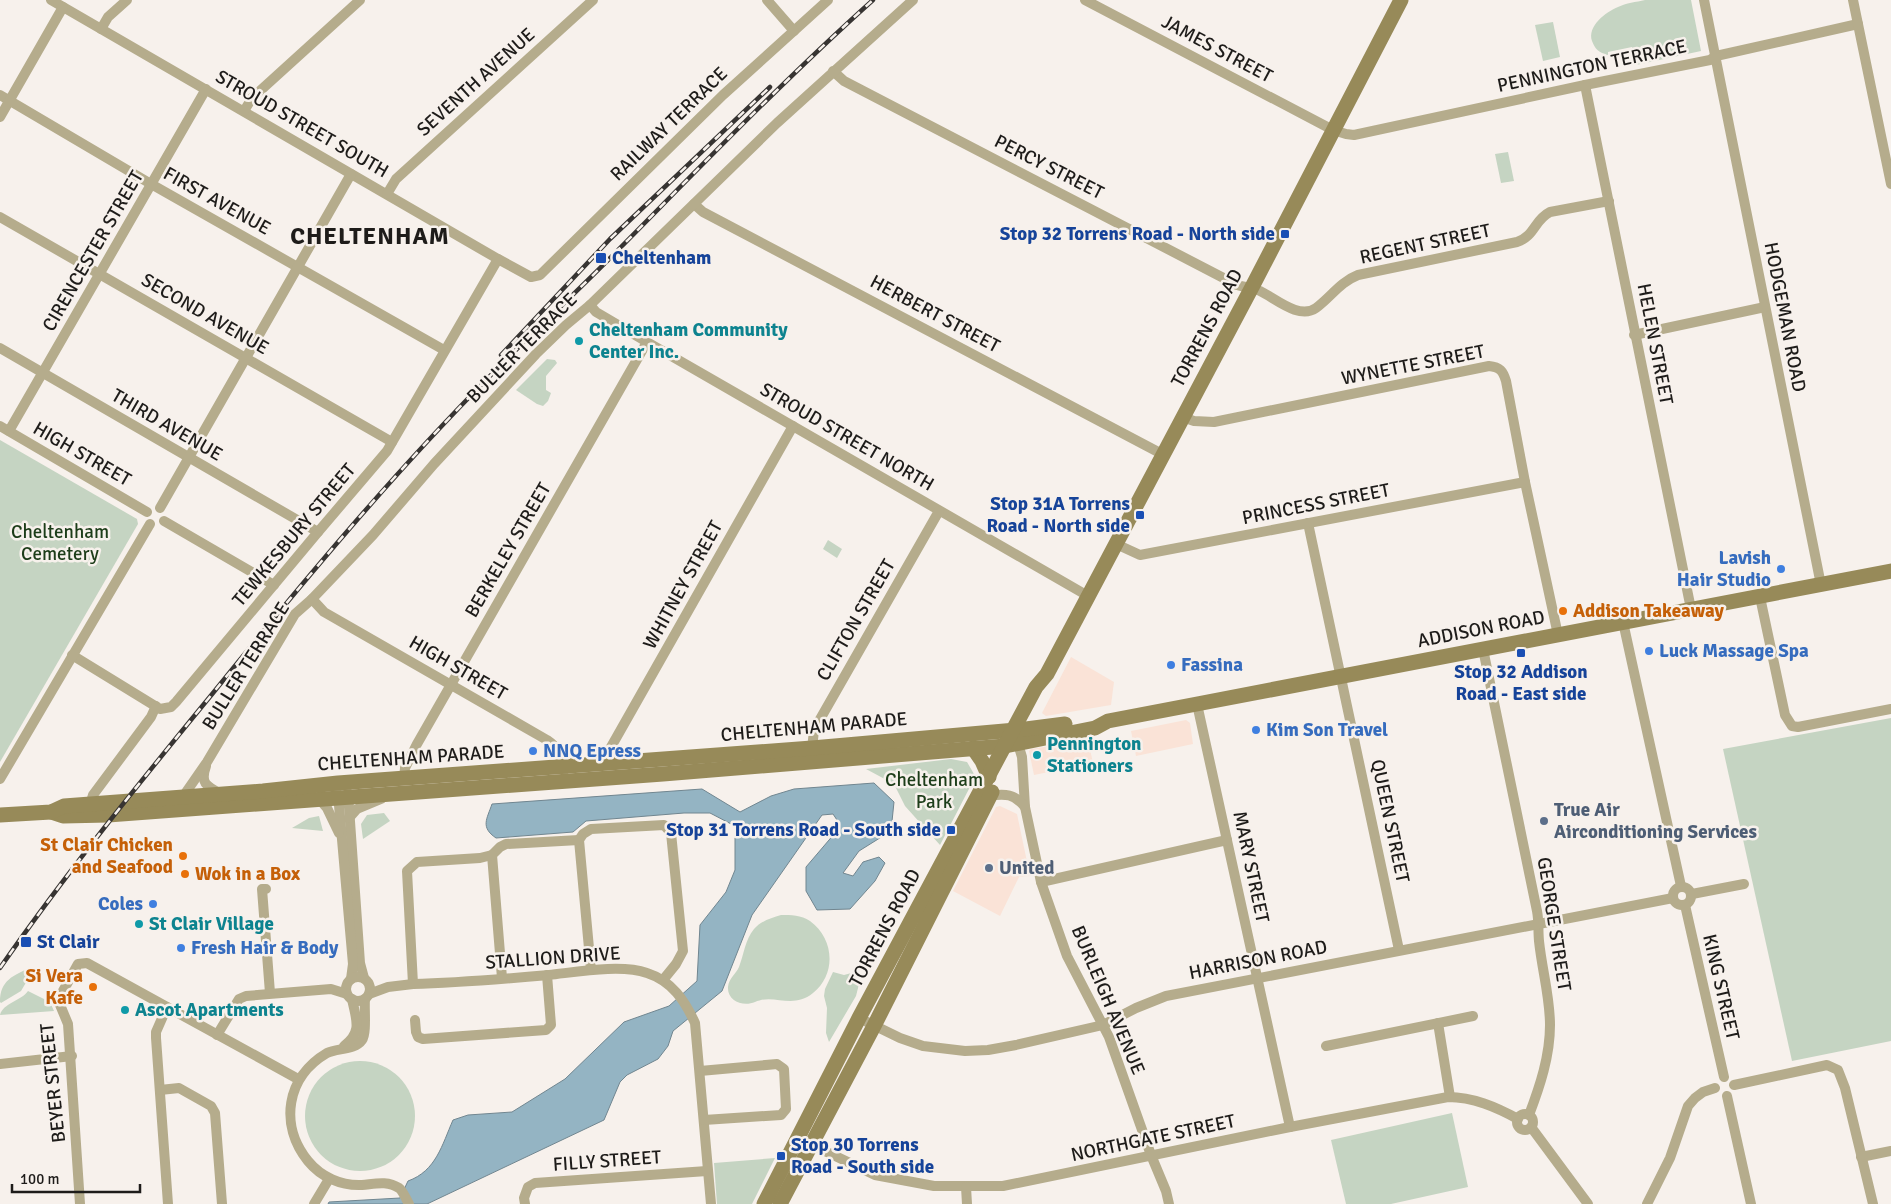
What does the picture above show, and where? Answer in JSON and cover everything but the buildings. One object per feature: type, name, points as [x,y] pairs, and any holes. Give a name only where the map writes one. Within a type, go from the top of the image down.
[{"type":"main road","name":"TORRENS ROAD","points":[[764,1204],[805,1141],[874,1026],[990,796],[1036,687],[1047,674],[1401,0]]},
{"type":"main road","name":"ADDISON ROAD","points":[[1016,737],[1094,719],[1108,721],[1891,571]]},
{"type":"main road","name":"TORRENS ROAD","points":[[780,1204],[805,1141],[859,1018],[988,777],[1016,737]]},
{"type":"main road","name":"CHELTENHAM PARADE","points":[[51,812],[63,816],[108,815],[343,799],[394,795],[564,774],[608,763],[812,748],[1016,737]]},
{"type":"main road","name":"CHELTENHAM PARADE","points":[[0,816],[51,812],[64,806],[182,798],[404,778],[564,774],[973,748],[1016,737]]},
{"type":"main road","points":[[973,748],[982,761],[988,777]]},
{"type":"main road","points":[[896,948],[902,955],[906,956],[912,952]]},
{"type":"street","name":"STROUD STREET SOUTH","points":[[50,0],[498,260],[526,274],[536,276]]},
{"type":"street","points":[[101,29],[108,17],[127,0]]},
{"type":"street","points":[[244,111],[252,98],[360,0]]},
{"type":"street","name":"SEVENTH AVENUE","points":[[387,194],[396,179],[594,0]]},
{"type":"street","points":[[767,0],[794,31]]},
{"type":"street","name":"RAILWAY TERRACE","points":[[536,276],[540,275],[576,241],[651,164],[723,95],[828,0]]},
{"type":"street","name":"BULLER TERRACE","points":[[182,798],[207,762],[295,614],[312,599],[372,536],[434,464],[536,354],[566,325],[590,306],[776,123],[913,0]]},
{"type":"street","name":"JAMES STREET","points":[[1085,0],[1333,130]]},
{"type":"street","name":"HODGEMAN ROAD","points":[[1704,0],[1821,585]]},
{"type":"street","points":[[1853,0],[1891,184]]},
{"type":"street","points":[[0,117],[63,7]]},
{"type":"street","name":"PENNINGTON TERRACE","points":[[1333,130],[1354,135],[1710,60],[1716,56],[1858,24]]},
{"type":"street","name":"PERCY STREET","points":[[833,71],[844,81],[1237,285],[1251,288]]},
{"type":"street","name":"HELEN STREET","points":[[1585,85],[1634,335],[1691,609]]},
{"type":"street","name":"CIRENCESTER STREET","points":[[5,428],[42,373],[101,274],[206,89]]},
{"type":"street","name":"FIRST AVENUE","points":[[0,95],[151,184],[444,350]]},
{"type":"street","points":[[160,508],[351,174]]},
{"type":"street","name":"REGENT STREET","points":[[1251,288],[1298,311],[1307,312],[1315,309],[1348,279],[1358,275],[1517,242],[1530,236],[1543,216],[1550,212],[1608,201]]},
{"type":"street","name":"HERBERT STREET","points":[[694,204],[703,212],[1162,454]]},
{"type":"street","name":"SECOND AVENUE","points":[[0,216],[392,442]]},
{"type":"street","name":"TEWKESBURY STREET","points":[[156,706],[165,709],[176,702],[388,451],[444,350],[498,260]]},
{"type":"street","name":"STROUD STREET NORTH","points":[[590,306],[596,312],[647,342],[1088,596]]},
{"type":"street","points":[[1634,335],[1765,308]]},
{"type":"street","name":"BERKELEY STREET","points":[[404,778],[405,768],[451,685],[647,342]]},
{"type":"street","name":"THIRD AVENUE","points":[[0,348],[318,532]]},
{"type":"street","name":"WYNETTE STREET","points":[[1182,417],[1194,421],[1214,422],[1490,366],[1498,367],[1503,372],[1506,381],[1525,482],[1558,635]]},
{"type":"street","name":"WHITNEY STREET","points":[[608,763],[611,747],[793,426]]},
{"type":"street","name":"HIGH STREET","points":[[5,428],[147,512]]},
{"type":"street","name":"PRINCESS STREET","points":[[1116,544],[1140,555],[1525,482]]},
{"type":"street","points":[[153,507],[160,508],[165,514],[164,521],[158,526],[150,524],[146,519],[147,512],[153,507]]},
{"type":"street","name":"CLIFTON STREET","points":[[812,748],[814,731],[819,721],[939,511]]},
{"type":"street","points":[[164,521],[274,585]]},
{"type":"street","name":"QUEEN STREET","points":[[1308,523],[1400,950]]},
{"type":"street","points":[[0,779],[150,524]]},
{"type":"street","points":[[1760,596],[1785,716],[1792,726],[1798,727],[1891,709]]},
{"type":"street","name":"HIGH STREET","points":[[312,599],[324,612],[555,745],[561,754],[564,774]]},
{"type":"street","points":[[1623,622],[1681,886]]},
{"type":"street","name":"GEORGE STREET","points":[[1483,650],[1539,924],[1539,942],[1548,987],[1550,1026],[1548,1053],[1543,1076],[1529,1115]]},
{"type":"street","points":[[72,656],[156,706],[147,722],[93,795],[90,805]]},
{"type":"street","name":"MARY STREET","points":[[1197,704],[1290,1127]]},
{"type":"street","name":"BURLEIGH AVENUE","points":[[1016,737],[1022,758],[1025,807],[1041,882],[1067,956],[1109,1037],[1151,1155],[1166,1190],[1169,1204]]},
{"type":"street","points":[[207,762],[203,775],[204,781],[209,787],[221,794]]},
{"type":"street","points":[[341,1048],[353,1040],[357,1028],[350,996],[346,988],[350,981],[352,964],[343,841],[342,783]]},
{"type":"street","points":[[990,796],[1002,794],[1013,796],[1025,807]]},
{"type":"street","points":[[349,818],[357,809],[394,795]]},
{"type":"street","points":[[343,799],[349,818],[360,968],[366,980],[367,996],[364,1037],[358,1044],[328,1052],[298,1079],[291,1101],[293,1133],[304,1157],[329,1179],[345,1184],[391,1184],[400,1189],[409,1204]]},
{"type":"street","points":[[320,800],[327,808],[343,841]]},
{"type":"street","points":[[591,970],[580,840],[583,834],[591,828],[664,825],[671,833],[683,951],[676,964],[663,980]]},
{"type":"street","points":[[413,984],[407,871],[417,862],[480,858],[492,855],[506,844],[580,840]]},
{"type":"street","points":[[1041,882],[1227,840]]},
{"type":"street","points":[[492,855],[502,978]]},
{"type":"street","points":[[1692,894],[1744,884]]},
{"type":"street","points":[[1681,886],[1689,889],[1692,894],[1690,902],[1684,905],[1677,904],[1673,898],[1674,891],[1681,886]]},
{"type":"street","points":[[266,889],[262,889],[270,993]]},
{"type":"street","name":"HARRISON ROAD","points":[[859,1018],[900,1038],[923,1046],[965,1051],[988,1050],[1103,1025],[1136,1008],[1166,996],[1673,898]]},
{"type":"street","name":"KING STREET","points":[[1684,905],[1724,1078]]},
{"type":"street","name":"BEYER STREET","points":[[80,1204],[72,1056],[68,1024],[58,1000],[78,964],[87,963],[166,1007]]},
{"type":"street","name":"STALLION DRIVE","points":[[367,996],[388,987],[413,984],[547,975],[591,970],[646,972],[663,980],[687,1004],[695,1023],[710,1204]]},
{"type":"street","points":[[415,1020],[418,1038],[423,1039],[546,1030],[551,1025],[547,975]]},
{"type":"street","points":[[218,1035],[239,999],[246,996],[330,989],[357,977],[366,980]]},
{"type":"street","name":"STALLION DRIVE","points":[[366,980],[388,987]]},
{"type":"street","points":[[330,989],[359,1001],[367,996]]},
{"type":"street","points":[[168,1204],[156,1032],[166,1007],[298,1079]]},
{"type":"street","points":[[1326,1046],[1473,1016]]},
{"type":"street","points":[[1438,1023],[1450,1097]]},
{"type":"street","points":[[0,1064],[72,1056]]},
{"type":"street","points":[[700,1071],[776,1064],[784,1069],[786,1109],[781,1115],[704,1120]]},
{"type":"street","points":[[1734,1086],[1826,1066],[1832,1066],[1838,1070],[1845,1088],[1873,1204]]},
{"type":"street","points":[[1724,1078],[1732,1080],[1734,1086],[1732,1093],[1727,1096],[1720,1095],[1716,1088],[1716,1082],[1724,1078]]},
{"type":"street","points":[[160,1090],[179,1088],[211,1106],[215,1113],[222,1204]]},
{"type":"street","points":[[1647,1204],[1670,1158],[1688,1106],[1703,1092],[1716,1088]]},
{"type":"street","points":[[1727,1096],[1751,1204]]},
{"type":"street","name":"NORTHGATE STREET","points":[[805,1141],[875,1175],[934,1186],[1004,1186],[1290,1127],[1450,1097],[1479,1101],[1518,1119]]},
{"type":"street","points":[[1532,1127],[1526,1130],[1520,1128],[1518,1119],[1522,1115],[1529,1115],[1533,1122],[1532,1127],[1588,1204]]},
{"type":"street","points":[[1861,1157],[1891,1151]]},
{"type":"street","name":"FILLY STREET","points":[[525,1204],[524,1198],[528,1186],[535,1183],[707,1171]]},
{"type":"street","points":[[314,1204],[329,1179]]},
{"type":"street","points":[[966,1187],[967,1204]]},
{"type":"shaded area","points":[[1071,657],[1114,682],[1111,705],[1046,716],[1042,713]]},
{"type":"shaded area","points":[[1186,720],[1190,723],[1193,744],[1136,756],[1131,731]]},
{"type":"shaded area","points":[[1088,740],[1093,763],[1034,775],[1029,751],[1031,749]]},
{"type":"shaded area","points":[[1000,806],[1017,814],[1030,876],[1019,877],[1000,916],[953,891],[996,807]]},
{"type":"green space","points":[[1645,0],[1691,0],[1701,51],[1636,65],[1632,47],[1608,52],[1608,55],[1598,50],[1593,44],[1591,35],[1599,20],[1608,12],[1621,6]]},
{"type":"green space","points":[[1553,22],[1560,57],[1543,61],[1535,25]]},
{"type":"green space","points":[[1508,152],[1514,181],[1501,183],[1495,154]]},
{"type":"green space","points":[[547,359],[555,360],[557,363],[546,376],[546,390],[551,393],[548,401],[543,406],[516,390]]},
{"type":"green space","name":"Cheltenham Cemetery","points":[[0,440],[137,519],[138,524],[0,762]]},
{"type":"green space","points":[[828,540],[842,549],[837,558],[823,549]]},
{"type":"green space","points":[[1891,718],[1891,1041],[1792,1061],[1723,749]]},
{"type":"green space","name":"Cheltenham Park","points":[[951,759],[967,762],[974,774],[971,785],[940,845],[905,806],[894,784],[866,769]]},
{"type":"green space","points":[[384,813],[390,821],[363,839],[361,824],[367,815]]},
{"type":"green space","points":[[319,816],[323,831],[292,828],[309,818]]},
{"type":"green space","points":[[781,915],[803,918],[818,928],[828,946],[830,956],[826,976],[821,985],[805,998],[790,1001],[769,999],[746,1004],[737,1002],[730,996],[728,987],[739,967],[749,938],[754,929],[760,924]]},
{"type":"green space","points":[[31,967],[34,969],[21,991],[1,1003],[2,989],[5,984],[13,976]]},
{"type":"green space","points":[[859,971],[859,984],[856,996],[829,1042],[826,1033],[827,1008],[824,996],[825,989],[833,972],[844,975]]},
{"type":"green space","points":[[28,991],[50,1002],[54,1011],[0,1015],[8,1005]]},
{"type":"green space","points":[[360,1061],[381,1065],[399,1077],[411,1095],[415,1116],[411,1137],[399,1155],[381,1167],[360,1171],[339,1167],[321,1155],[309,1137],[305,1116],[309,1095],[321,1077],[339,1065]]},
{"type":"green space","points":[[1452,1113],[1468,1187],[1391,1204],[1346,1204],[1331,1140]]},
{"type":"green space","points":[[775,1158],[752,1204],[717,1204],[714,1163]]},
{"type":"water","points":[[874,783],[894,802],[891,831],[859,851],[843,873],[853,876],[863,862],[879,857],[885,863],[875,881],[850,909],[817,910],[806,891],[806,867],[835,833],[839,823],[833,814],[822,815],[752,915],[722,991],[673,1031],[668,1046],[658,1059],[627,1075],[620,1082],[604,1120],[427,1204],[328,1204],[329,1202],[400,1198],[408,1181],[418,1177],[432,1164],[453,1120],[468,1115],[512,1112],[565,1079],[624,1022],[669,1006],[697,981],[700,925],[726,892],[735,870],[735,826],[710,813],[684,813],[586,821],[573,832],[496,838],[486,826],[492,804],[702,789],[740,812],[771,796],[794,789]]},
{"type":"railway","points":[[0,968],[77,863],[158,760],[313,571],[417,453],[505,361],[745,122],[873,0]]},
{"type":"railway","points":[[501,355],[610,239],[770,87]]},
{"type":"place","name":"Stop 32 Torrens Road - North side","points":[[1285,234]]},
{"type":"place","name":"Cheltenham","points":[[601,258]]},
{"type":"place","name":"Cheltenham Community Center Inc.","points":[[579,341]]},
{"type":"place","name":"Stop 31A Torrens Road - North side","points":[[1140,515]]},
{"type":"place","name":"Lavish Hair Studio","points":[[1781,569]]},
{"type":"place","name":"Addison Takeaway","points":[[1563,611]]},
{"type":"place","name":"Luck Massage Spa","points":[[1649,651]]},
{"type":"place","name":"Stop 32 Addison Road - East side","points":[[1521,653]]},
{"type":"place","name":"Fassina","points":[[1171,665]]},
{"type":"place","name":"Kim Son Travel","points":[[1256,730]]},
{"type":"place","name":"NNQ Epress","points":[[533,751]]},
{"type":"place","name":"Pennington Stationers","points":[[1037,755]]},
{"type":"place","name":"True Air Airconditioning Services","points":[[1544,821]]},
{"type":"place","name":"Stop 31 Torrens Road - South side","points":[[951,830]]},
{"type":"place","name":"St Clair Chicken and Seafood","points":[[183,856]]},
{"type":"place","name":"United","points":[[989,868]]},
{"type":"place","name":"Wok in a Box","points":[[185,874]]},
{"type":"place","name":"Coles","points":[[153,904]]},
{"type":"place","name":"St Clair Village","points":[[139,924]]},
{"type":"place","name":"St Clair","points":[[26,942]]},
{"type":"place","name":"Fresh Hair & Body","points":[[181,948]]},
{"type":"place","name":"Si Vera Kafe","points":[[93,987]]},
{"type":"place","name":"Ascot Apartments","points":[[125,1010]]},
{"type":"place","name":"Stop 30 Torrens Road - South side","points":[[781,1156]]},
{"type":"district","name":"CHELTENHAM","points":[[370,236]]}]
